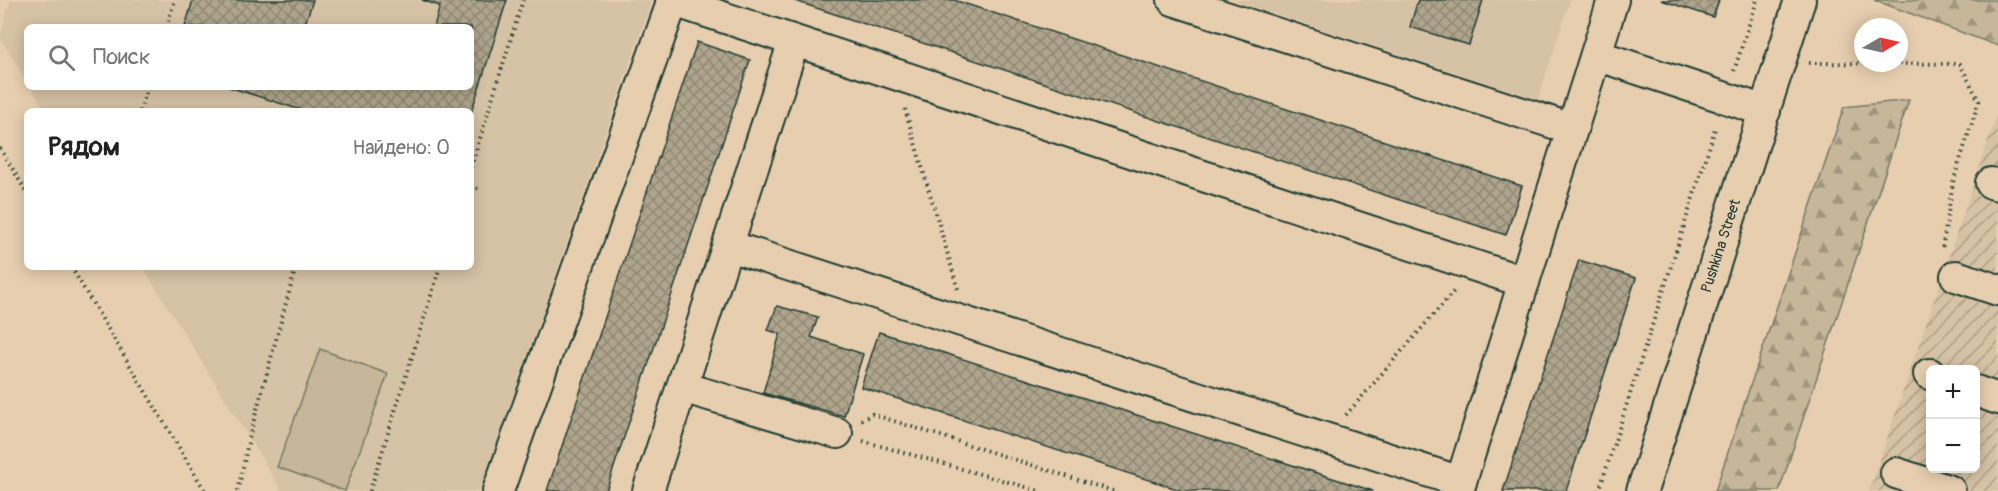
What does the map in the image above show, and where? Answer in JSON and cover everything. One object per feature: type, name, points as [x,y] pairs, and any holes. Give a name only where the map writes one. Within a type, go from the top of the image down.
[{"type":"street","points":[[498,491],[672,0],[1524,282]]},
{"type":"street","points":[[1173,0],[1572,129]]},
{"type":"street","points":[[729,246],[1325,438],[1460,486],[1613,0]]},
{"type":"street","name":"Pushkina Street","points":[[1642,491],[1800,0]]},
{"type":"street","points":[[648,491],[794,41]]},
{"type":"street","points":[[1596,55],[1764,111]]},
{"type":"street","points":[[1956,276],[1998,290]]},
{"type":"street","points":[[682,387],[837,433]]},
{"type":"street","points":[[1980,392],[1998,399]]},
{"type":"street","points":[[1896,473],[1950,491]]},
{"type":"path","points":[[167,24],[175,0]]},
{"type":"path","points":[[474,157],[523,0]]},
{"type":"path","points":[[1599,491],[1757,0]]},
{"type":"path","points":[[1780,63],[1960,63],[1979,102],[1953,183],[1941,254],[1956,276]]},
{"type":"path","points":[[895,74],[968,323]]},
{"type":"path","points":[[141,108],[147,90]]},
{"type":"path","points":[[0,148],[24,189]]},
{"type":"path","points":[[474,187],[480,189]]},
{"type":"path","points":[[1325,438],[1476,266]]},
{"type":"path","points":[[73,270],[205,491]]},
{"type":"path","points":[[238,491],[249,438],[295,270]]},
{"type":"path","points":[[370,491],[439,270]]},
{"type":"path","points":[[837,433],[872,414],[1113,491]]},
{"type":"path","points":[[837,433],[1040,491]]},
{"type":"shaded area","points":[[10,0],[652,0],[480,491],[282,491],[145,270],[474,270],[474,108],[44,108],[33,90],[474,90],[474,24],[24,24],[24,76],[0,38]]},
{"type":"shaded area","points":[[1232,0],[1570,0],[1538,99]]},
{"type":"shaded area","points":[[1998,112],[1998,491],[1869,491]]},
{"type":"green space","points":[[1874,0],[1998,0],[1998,46]]},
{"type":"green space","points":[[1909,100],[1779,491],[1715,491],[1844,107]]},
{"type":"green space","points":[[320,349],[388,374],[345,491],[277,467]]},
{"type":"building","points":[[193,0],[313,0],[305,24],[186,24]]},
{"type":"building","points":[[422,0],[507,0],[473,108],[295,108],[238,90],[474,90],[474,24],[435,24],[440,6]]},
{"type":"building","points":[[792,0],[954,0],[1522,186],[1506,235]]},
{"type":"building","points":[[1418,0],[1483,0],[1469,45],[1410,27]]},
{"type":"building","points":[[1661,0],[1719,0],[1713,17]]},
{"type":"building","points":[[697,42],[750,60],[606,491],[547,491]]},
{"type":"building","points":[[1579,260],[1636,278],[1566,491],[1503,491]]},
{"type":"building","points":[[777,306],[818,317],[811,337],[863,354],[844,416],[763,393],[780,334],[768,330]]},
{"type":"building","points":[[879,332],[1373,491],[1183,491],[861,387]]}]
